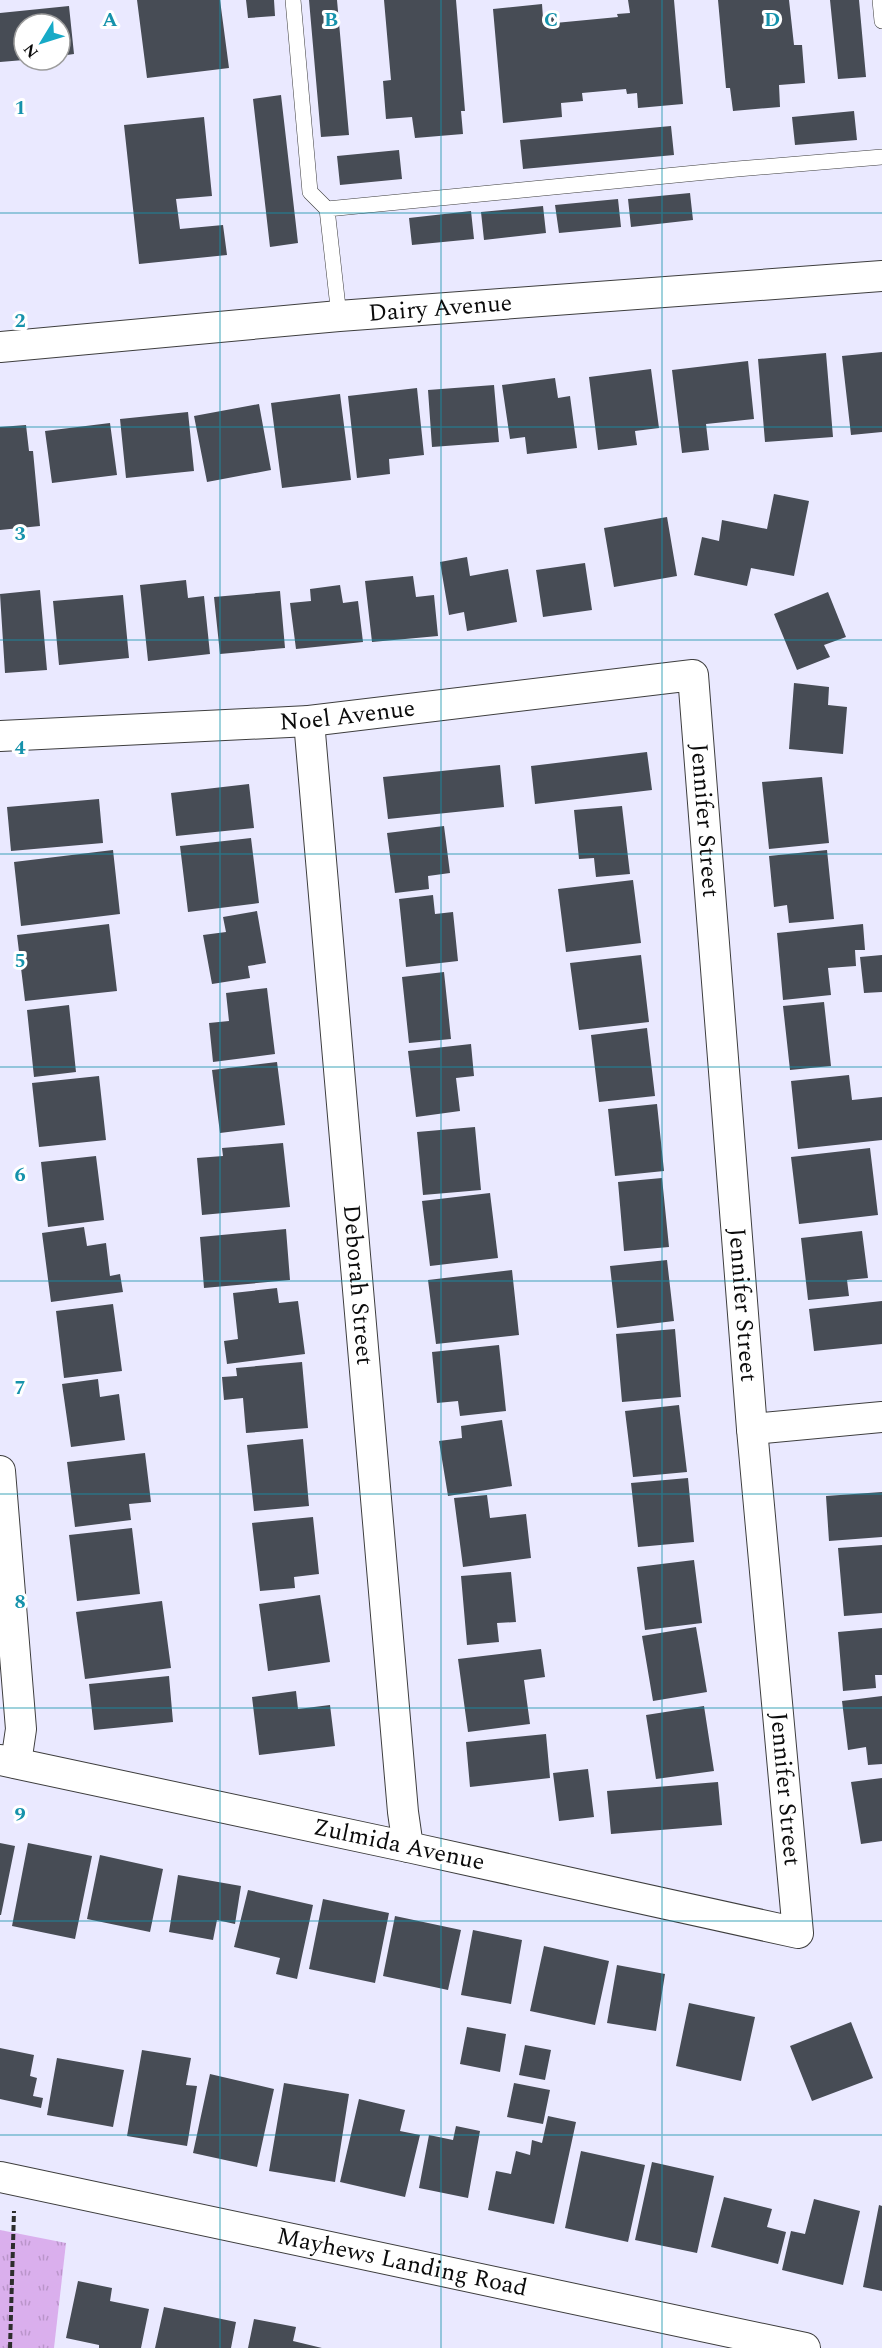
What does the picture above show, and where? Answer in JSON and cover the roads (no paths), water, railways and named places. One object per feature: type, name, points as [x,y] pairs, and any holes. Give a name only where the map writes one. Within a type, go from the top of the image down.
[{"type":"street","name":"Dairy Avenue","points":[[0,347],[339,316],[882,276]]},
{"type":"street","name":"Noel Avenue","points":[[0,736],[309,721],[693,675]]},
{"type":"street","name":"Jennifer Street","points":[[693,675],[752,1429],[798,1933]]},
{"type":"street","name":"Deborah Street","points":[[309,721],[401,1788],[408,1847]]},
{"type":"street","points":[[752,1429],[882,1417]]},
{"type":"street","points":[[0,1471],[21,1729],[8,1762]]},
{"type":"street","name":"Zulmida Avenue","points":[[8,1762],[798,1933]]},
{"type":"street","name":"Mayhews Landing Road","points":[[7,2179],[805,2348]]},
{"type":"lane","points":[[293,0],[310,192],[327,209],[339,316]]},
{"type":"lane","points":[[880,0],[882,21]]},
{"type":"lane","points":[[327,209],[702,172],[882,157]]}]
